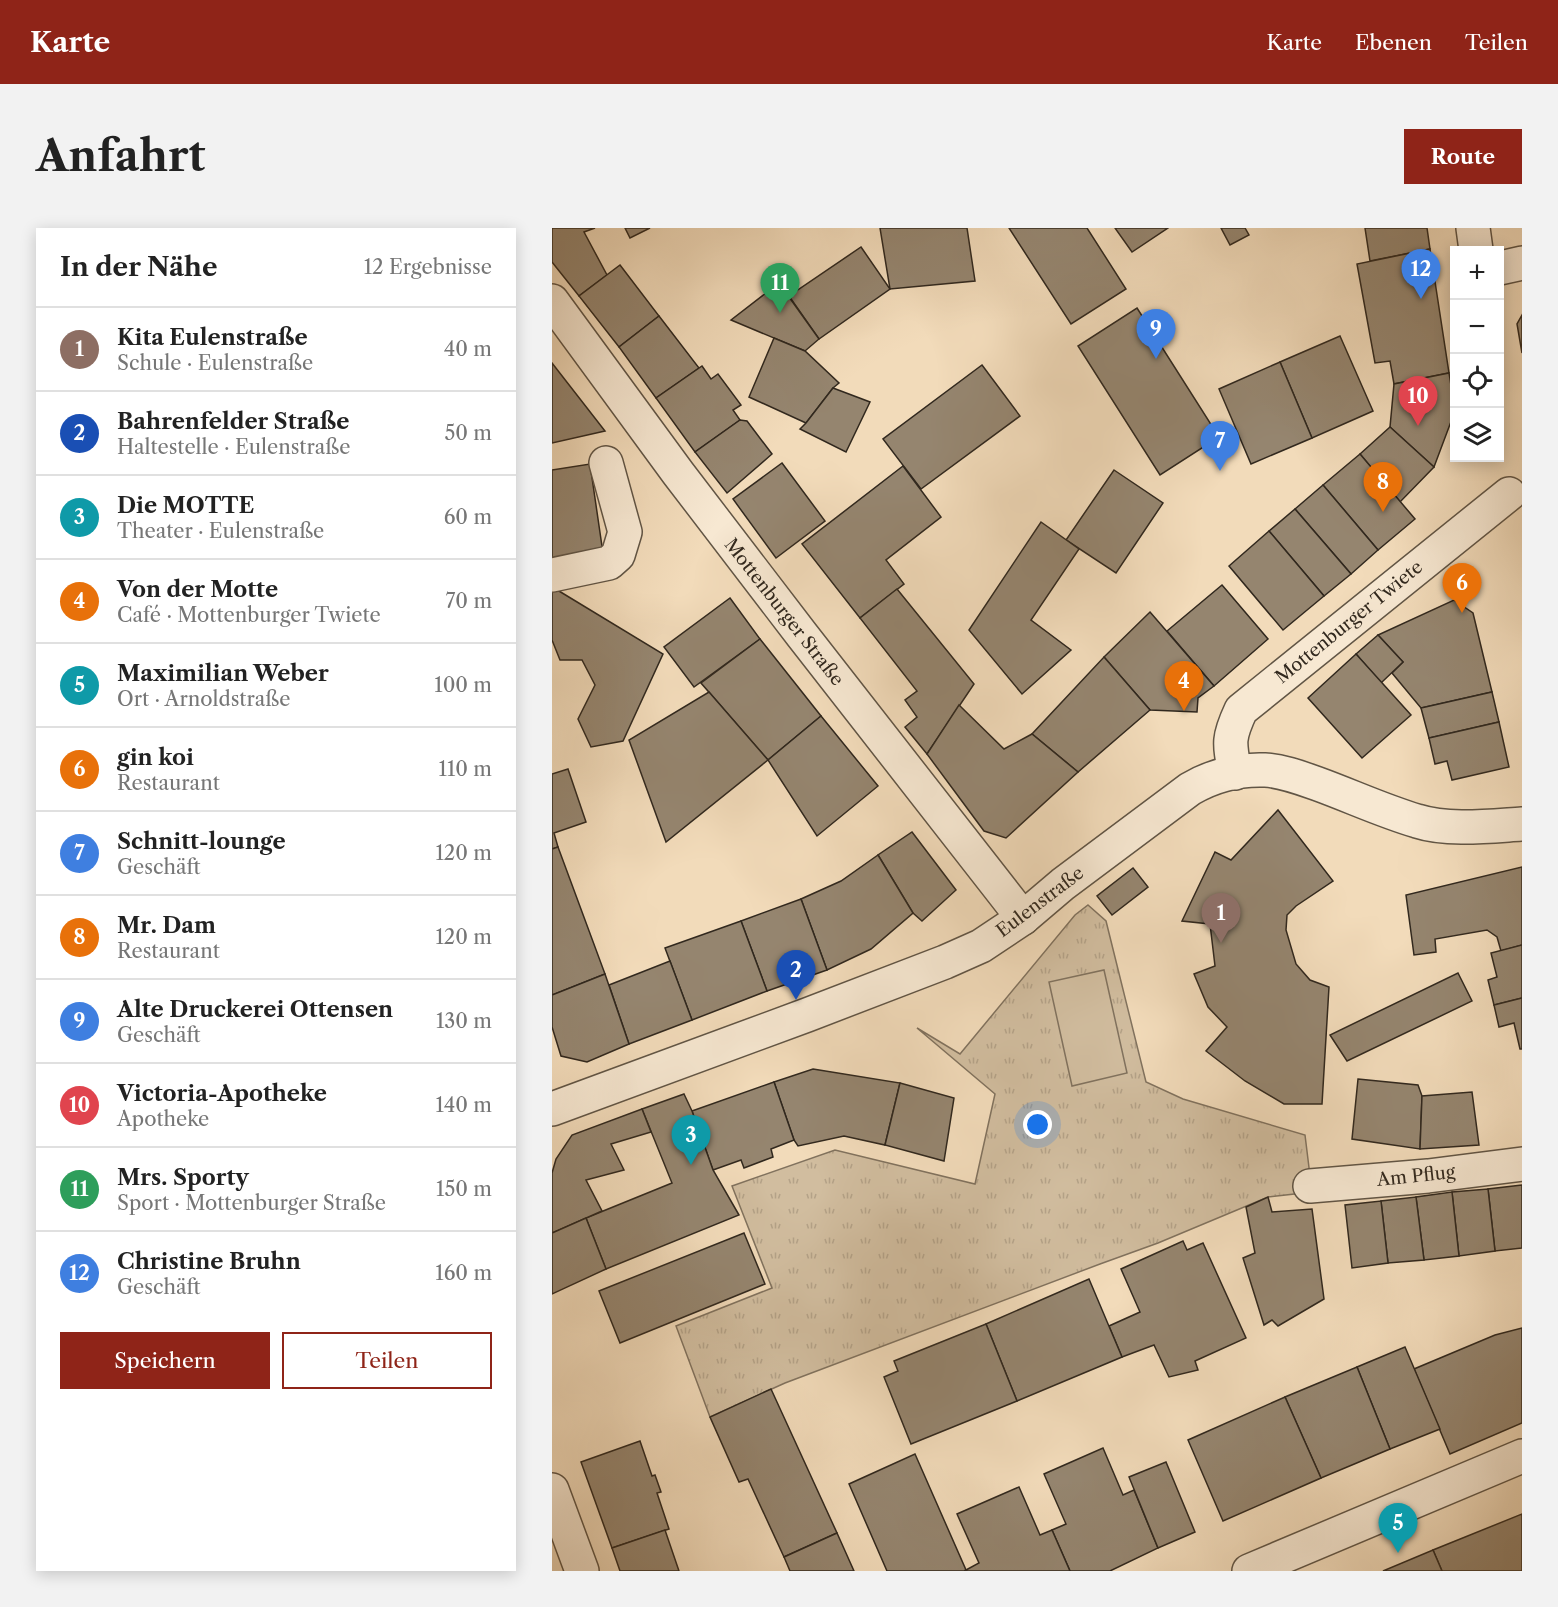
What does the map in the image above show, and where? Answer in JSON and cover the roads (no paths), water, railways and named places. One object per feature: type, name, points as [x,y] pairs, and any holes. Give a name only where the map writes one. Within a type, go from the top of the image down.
[{"type":"street","points":[[1473,228],[1475,246]]},
{"type":"street","points":[[1504,267],[1522,263]]},
{"type":"street","name":"Mottenburger Straße","points":[[552,302],[678,473],[1023,918]]},
{"type":"street","points":[[552,575],[609,563],[618,555],[626,532],[606,464]]},
{"type":"street","name":"Mottenburger Twiete","points":[[1235,773],[1229,745],[1232,730],[1241,710],[1509,494]]},
{"type":"street","name":"Eulenstraße","points":[[552,1108],[945,962],[981,946],[1023,918],[1064,884],[1190,789],[1206,780],[1235,773],[1265,770],[1289,774],[1419,822],[1449,826],[1522,824]]},
{"type":"street","name":"Am Pflug","points":[[1310,1186],[1428,1176],[1522,1164]]},
{"type":"street","points":[[1249,1571],[1522,1456]]},
{"type":"street","points":[[552,1490],[582,1571]]},
{"type":"place","name":"Christine Bruhn","points":[[1421,299]]},
{"type":"place","name":"Mrs. Sporty","points":[[780,313]]},
{"type":"place","name":"Alte Druckerei Ottensen","points":[[1156,359]]},
{"type":"place","name":"Victoria-Apotheke","points":[[1418,426]]},
{"type":"place","name":"Schnitt-lounge","points":[[1220,471]]},
{"type":"place","name":"Mr. Dam","points":[[1383,512]]},
{"type":"place","name":"gin koi","points":[[1462,613]]},
{"type":"place","name":"Von der Motte","points":[[1184,711]]},
{"type":"place","name":"Kita Eulenstraße","points":[[1221,943]]},
{"type":"place","name":"Bahrenfelder Straße","points":[[796,1000]]},
{"type":"place","name":"Die MOTTE","points":[[691,1165]]},
{"type":"place","name":"Maximilian Weber","points":[[1398,1553]]}]
